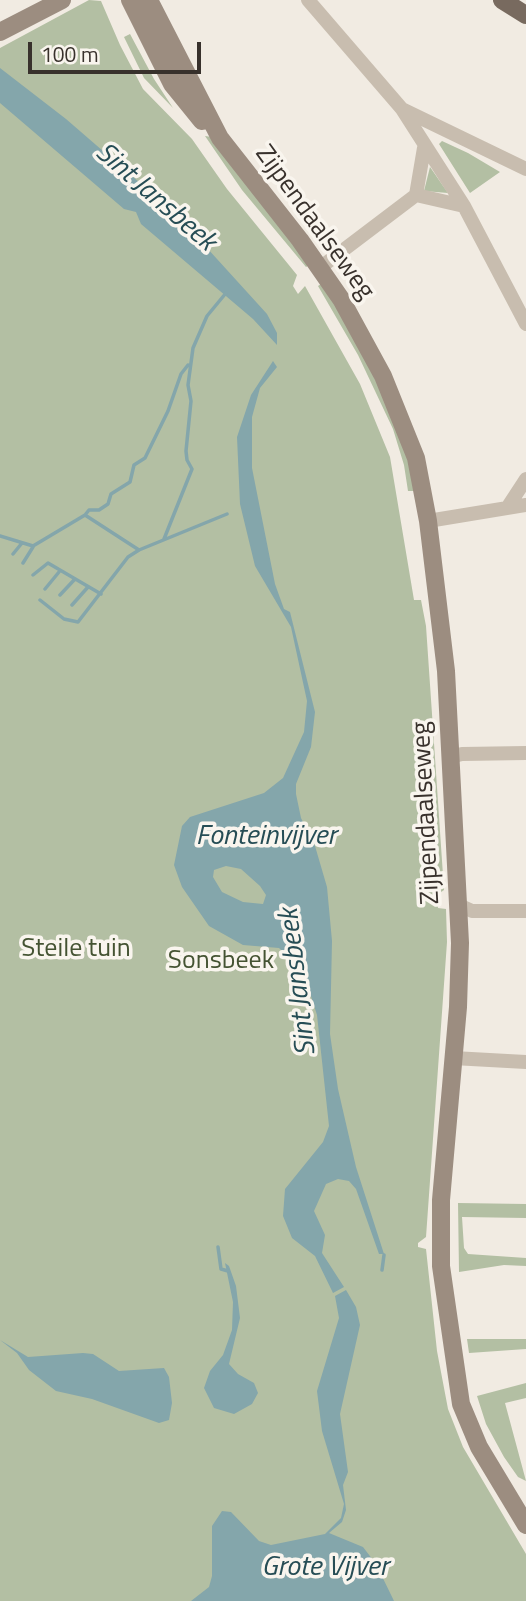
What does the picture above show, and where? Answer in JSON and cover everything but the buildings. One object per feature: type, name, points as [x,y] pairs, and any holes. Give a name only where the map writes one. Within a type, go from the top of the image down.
[{"type":"main road","points":[[0,19],[37,0]]},
{"type":"main road","points":[[0,32],[62,0]]},
{"type":"main road","name":"Zijpendaalseweg","points":[[130,0],[160,63],[180,97],[220,138],[321,267],[364,339],[400,413],[416,458],[428,521],[443,644],[459,905],[460,975],[441,1200],[440,1242],[448,1324],[456,1380],[468,1423],[523,1514]]},
{"type":"main road","name":"Zijpendaalseweg","points":[[149,0],[220,138]]},
{"type":"main road","points":[[502,0],[526,15]]},
{"type":"street","points":[[308,0],[402,109],[424,148],[464,206],[526,324]]},
{"type":"street","points":[[402,109],[526,169]]},
{"type":"street","points":[[321,267],[416,195],[424,148]]},
{"type":"street","points":[[416,195],[464,206]]},
{"type":"street","points":[[509,505],[526,479]]},
{"type":"street","points":[[428,521],[509,505],[526,505]]},
{"type":"street","points":[[450,757],[462,754],[526,753]]},
{"type":"street","points":[[459,905],[472,911],[526,911]]},
{"type":"street","points":[[453,1058],[526,1062]]},
{"type":"green space","name":"Sonsbeek","points":[[89,0],[101,1],[143,89],[192,139],[227,189],[297,275],[293,286],[298,294],[305,286],[360,384],[390,457],[414,600],[421,600],[426,626],[444,890],[437,895],[438,908],[446,909],[447,942],[426,1237],[418,1243],[418,1247],[426,1249],[437,1351],[448,1409],[463,1447],[526,1554],[526,1601],[0,1601],[0,48]]},
{"type":"green space","points":[[130,34],[173,108],[144,78],[124,37]]},
{"type":"green space","points":[[205,136],[212,137],[311,264],[306,267],[242,190]]},
{"type":"green space","points":[[442,141],[500,172],[470,193],[439,144]]},
{"type":"green space","points":[[430,167],[448,193],[424,191]]},
{"type":"green space","points":[[324,282],[351,328],[404,440],[416,491],[408,491],[404,465],[393,429],[358,355],[318,286]]},
{"type":"green space","points":[[458,1203],[526,1204],[526,1218],[462,1217],[464,1248],[468,1254],[526,1258],[526,1266],[504,1265],[459,1272]]},
{"type":"green space","points":[[467,1339],[526,1339],[526,1349],[469,1353]]},
{"type":"green space","points":[[526,1383],[526,1398],[505,1403],[526,1481],[518,1477],[504,1457],[486,1424],[477,1396]]},
{"type":"water","name":"Sint Jansbeek","points":[[0,68],[66,119],[177,215],[267,314],[277,333],[277,345],[253,319],[141,224],[136,212],[124,209],[0,103]]},
{"type":"water","name":"Fonteinvijver","points":[[273,361],[277,367],[260,388],[252,417],[252,468],[275,584],[284,609],[290,612],[315,712],[311,747],[296,784],[296,794],[301,818],[315,846],[327,887],[332,941],[330,1034],[338,1089],[356,1167],[384,1254],[379,1254],[356,1189],[349,1181],[338,1179],[326,1184],[314,1211],[325,1235],[322,1253],[344,1287],[333,1293],[315,1256],[292,1238],[283,1216],[285,1189],[323,1142],[329,1126],[317,1015],[303,971],[279,948],[243,945],[209,926],[182,887],[174,865],[182,826],[190,817],[264,793],[283,778],[304,732],[307,701],[291,627],[255,566],[240,504],[237,437],[251,395]],"holes":[[[226,866],[241,869],[266,895],[263,904],[243,902],[222,892],[213,877],[214,870]]]},
{"type":"water","points":[[225,1263],[229,1266],[236,1286],[240,1318],[229,1364],[238,1374],[254,1383],[258,1393],[252,1404],[234,1414],[214,1408],[204,1388],[210,1371],[223,1355],[232,1330],[233,1302]]},
{"type":"water","name":"Grote Vijver","points":[[346,1290],[356,1307],[360,1325],[340,1414],[348,1472],[343,1485],[346,1510],[342,1522],[329,1533],[363,1547],[376,1564],[394,1601],[191,1601],[209,1587],[212,1576],[212,1526],[222,1511],[231,1512],[259,1541],[271,1545],[325,1534],[341,1518],[344,1504],[322,1431],[317,1391],[339,1318],[335,1296]]},
{"type":"water","points":[[0,1340],[28,1357],[83,1353],[93,1354],[119,1371],[164,1368],[169,1377],[172,1403],[169,1420],[159,1423],[92,1399],[56,1391],[29,1370],[17,1353]]},
{"type":"waterway","points":[[164,539],[192,469],[186,451],[191,401],[188,385],[193,348],[207,316],[226,293]]},
{"type":"waterway","points":[[85,515],[89,510],[99,510],[108,504],[111,494],[130,482],[134,465],[145,458],[168,411],[181,374],[188,365]]},
{"type":"waterway","points":[[40,600],[64,619],[78,622],[128,557],[227,514]]},
{"type":"waterway","points":[[0,536],[33,546],[85,515],[139,550]]},
{"type":"waterway","points":[[13,554],[22,543]]},
{"type":"waterway","points":[[23,563],[33,547]]},
{"type":"waterway","points":[[33,575],[48,563],[101,594]]},
{"type":"waterway","points":[[45,589],[59,572]]},
{"type":"waterway","points":[[60,595],[75,579]]},
{"type":"waterway","points":[[72,605],[88,587]]},
{"type":"waterway","points":[[218,1247],[221,1269],[228,1271]]},
{"type":"waterway","points":[[382,1270],[384,1255]]},
{"type":"park label","name":"Steile tuin","points":[[76,950]]}]
